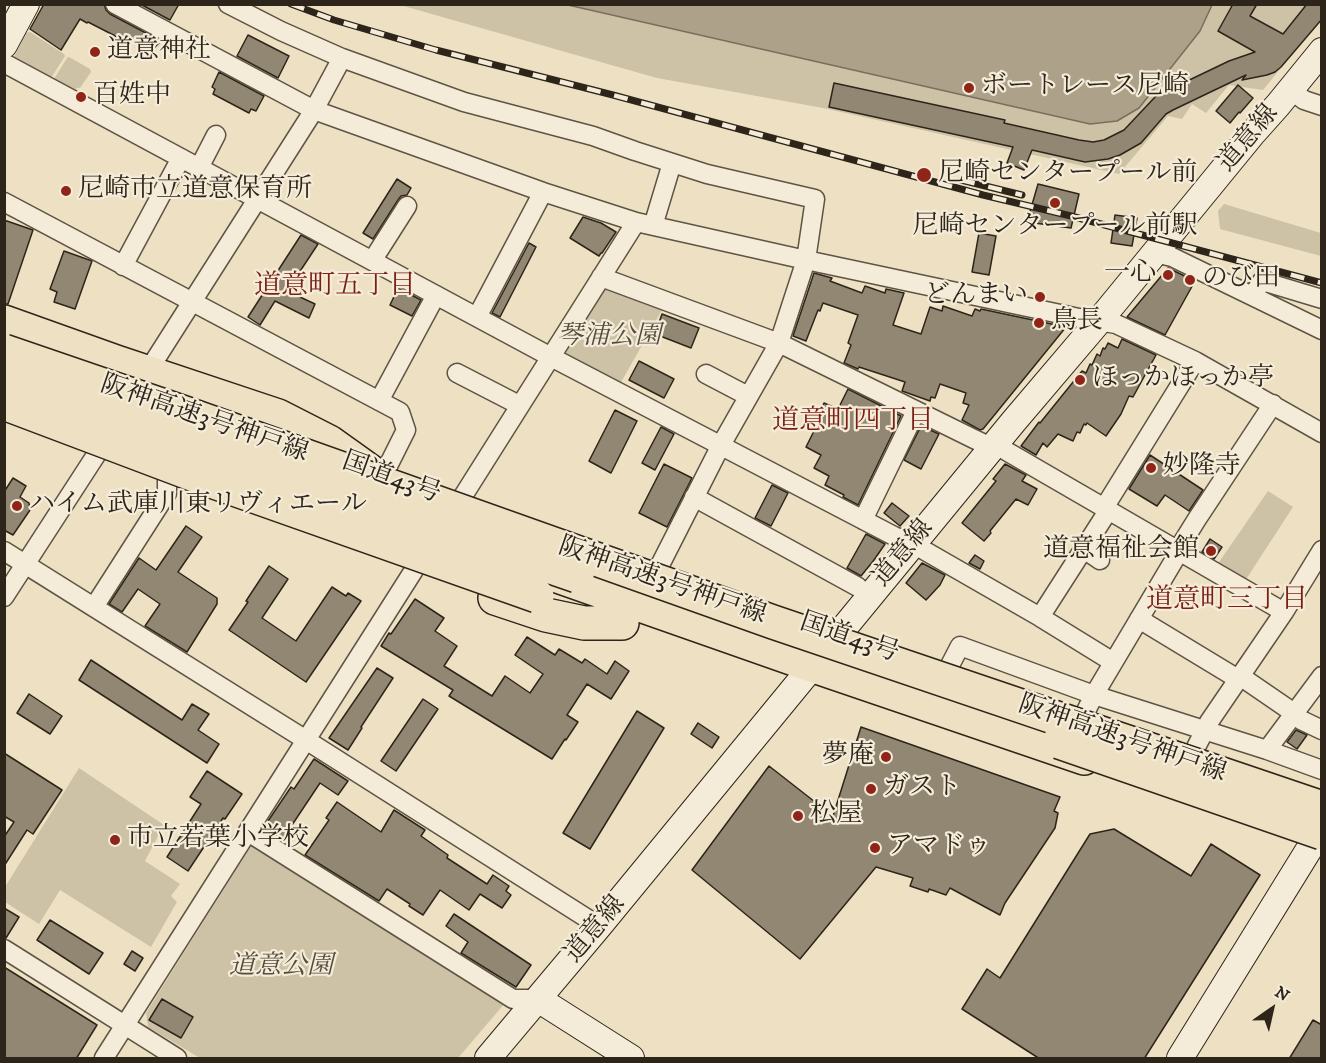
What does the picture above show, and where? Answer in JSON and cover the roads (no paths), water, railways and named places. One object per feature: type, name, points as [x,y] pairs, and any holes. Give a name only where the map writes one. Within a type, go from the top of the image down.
[{"type":"highway","points":[[4,306],[287,405],[304,417],[329,442]]},
{"type":"highway","points":[[4,322],[278,416],[329,442],[377,474]]},
{"type":"highway","name":"国道43号","points":[[4,345],[946,673],[1088,707],[1198,744],[1322,801]]},
{"type":"highway","name":"阪神高速3号神戸線","points":[[4,351],[773,622],[1042,712],[1320,830]]},
{"type":"highway","name":"阪神高速3号神戸線","points":[[4,379],[1320,830]]},
{"type":"highway","name":"国道43号","points":[[4,386],[116,425],[166,457],[532,567],[814,666],[1320,830]]},
{"type":"highway","points":[[4,403],[200,477],[537,596],[622,623]]},
{"type":"highway","points":[[166,457],[187,485],[221,501],[546,615],[584,623],[622,623],[736,638]]},
{"type":"street","points":[[4,45],[26,4]]},
{"type":"street","points":[[115,4],[314,110],[543,192],[645,224],[1079,318],[1116,324],[1195,361],[1322,433]]},
{"type":"street","points":[[228,4],[342,58],[464,102],[593,136],[707,174],[815,200],[806,260],[779,344],[721,446],[656,573]]},
{"type":"street","name":"道意線","points":[[488,1059],[1322,51]]},
{"type":"street","points":[[155,360],[314,110],[342,58]]},
{"type":"street","points":[[4,63],[550,357],[913,544],[1113,662]]},
{"type":"street","points":[[1291,90],[1304,100],[1322,106]]},
{"type":"street","points":[[199,168],[216,134]]},
{"type":"street","points":[[123,266],[181,158]]},
{"type":"street","points":[[458,504],[601,277],[645,224],[672,163]]},
{"type":"street","points":[[477,317],[543,192]]},
{"type":"street","points":[[4,202],[400,412],[406,430],[377,474]]},
{"type":"street","points":[[372,261],[406,206]]},
{"type":"street","points":[[1154,253],[1172,257],[1322,330]]},
{"type":"street","points":[[601,277],[779,344],[916,411],[993,447],[1001,448],[1284,612]]},
{"type":"street","points":[[1253,295],[1262,281],[1322,299]]},
{"type":"street","points":[[380,401],[436,296]]},
{"type":"street","points":[[1040,618],[1084,549],[1195,361]]},
{"type":"street","points":[[457,373],[519,405]]},
{"type":"street","points":[[706,374],[748,396]]},
{"type":"street","points":[[1088,707],[1197,519],[1273,404]]},
{"type":"street","points":[[863,520],[916,411]]},
{"type":"street","points":[[4,597],[116,425]]},
{"type":"street","points":[[94,607],[167,493],[166,457]]},
{"type":"street","points":[[694,497],[858,587]]},
{"type":"street","points":[[1084,549],[1100,560]]},
{"type":"street","points":[[1322,550],[1284,612],[1209,722],[1198,744],[1267,750],[1322,770]]},
{"type":"street","points":[[4,551],[599,926]]},
{"type":"street","points":[[104,1059],[414,570]]},
{"type":"street","points":[[1139,619],[1239,678],[1294,713],[1301,720],[1322,730]]},
{"type":"street","points":[[1267,750],[1322,676]]},
{"type":"street","points":[[1180,1059],[1320,830]]},
{"type":"street","points":[[248,832],[513,999],[538,999],[631,1059]]},
{"type":"street","points":[[4,949],[177,1059]]},
{"type":"railway","points":[[291,4],[334,20],[436,50],[1322,283]]},
{"type":"railway","points":[[961,180],[1022,195]]},
{"type":"place","name":"道意神社","points":[[95,52]]},
{"type":"place","name":"ボートレース尼崎","points":[[969,88]]},
{"type":"place","name":"百姓中","points":[[81,97]]},
{"type":"place","name":"尼崎センタープール前","points":[[924,175]]},
{"type":"place","name":"尼崎市立道意保育所","points":[[66,191]]},
{"type":"place","name":"尼崎センタープール前駅","points":[[1055,203]]},
{"type":"place","name":"一心","points":[[1168,275]]},
{"type":"place","name":"のび田","points":[[1190,280]]},
{"type":"place","name":"どんまい","points":[[1040,297]]},
{"type":"place","name":"鳥長","points":[[1039,323]]},
{"type":"place","name":"ほっかほっか亭","points":[[1080,380]]},
{"type":"place","name":"妙隆寺","points":[[1151,468]]},
{"type":"place","name":"ハイム武庫川東リヴィエール","points":[[17,506]]},
{"type":"place","name":"道意福祉会館","points":[[1211,551]]},
{"type":"place","name":"夢庵","points":[[886,757]]},
{"type":"place","name":"ガスト","points":[[871,789]]},
{"type":"place","name":"松屋","points":[[798,816]]},
{"type":"place","name":"市立若葉小学校","points":[[115,840]]},
{"type":"place","name":"アマドゥ","points":[[875,848]]},
{"type":"district","name":"道意町五丁目","points":[[335,287]]},
{"type":"district","name":"道意町四丁目","points":[[853,422]]},
{"type":"district","name":"道意町三丁目","points":[[1227,601]]},
{"type":"park label","name":"琴浦公園","points":[[609,338]]},
{"type":"park label","name":"道意公園","points":[[281,968]]}]
